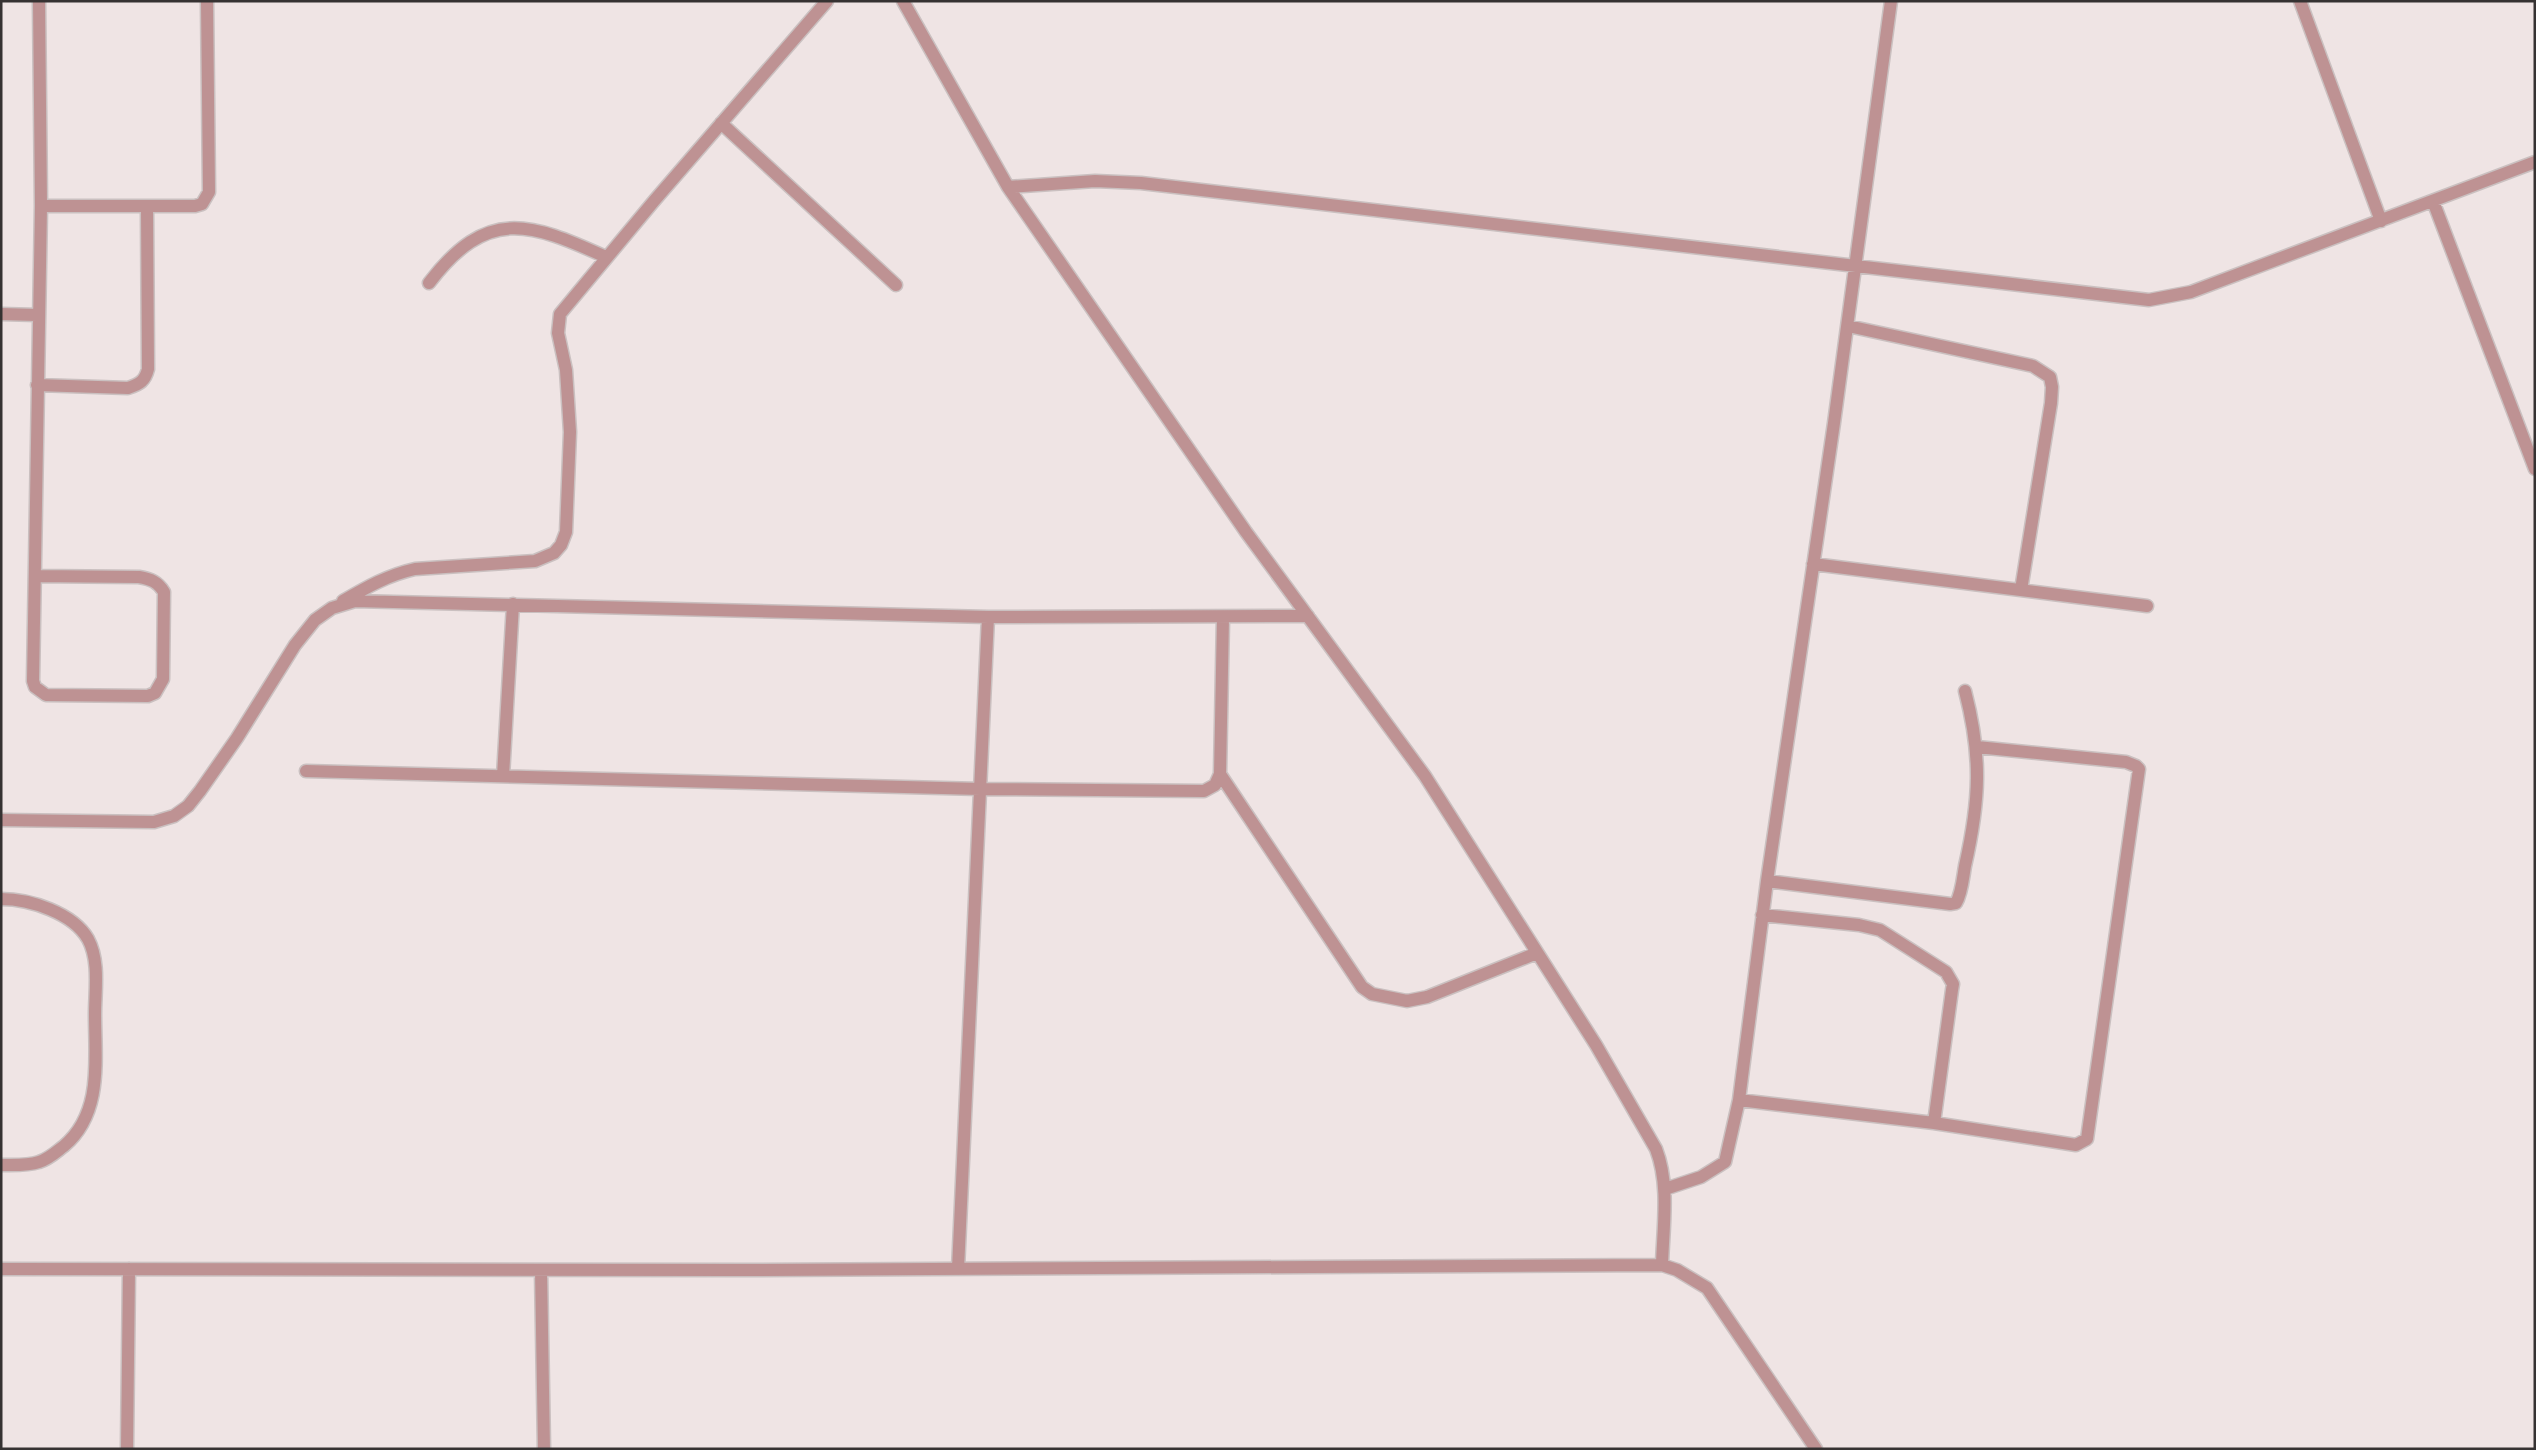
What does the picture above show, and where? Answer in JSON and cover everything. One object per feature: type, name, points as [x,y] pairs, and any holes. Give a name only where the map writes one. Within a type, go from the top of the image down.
[{"type":"street","points":[[35,576],[139,577],[155,581],[161,586],[164,592],[163,679],[155,693],[148,696],[46,695],[35,688],[32,674],[40,206],[38,1]]},
{"type":"street","points":[[40,206],[196,206],[208,198],[210,192],[207,1]]},
{"type":"street","points":[[1,820],[154,822],[174,816],[188,806],[200,791],[237,738],[296,645],[315,620],[332,608],[374,583],[400,572],[415,569],[535,561],[554,553],[561,545],[566,532],[570,432],[566,370],[558,324],[565,305],[827,1]]},
{"type":"street","points":[[903,1],[1008,187],[1246,532],[1425,776],[1596,1045],[1656,1149],[1662,1164],[1665,1188],[1662,1266]]},
{"type":"street","points":[[1665,1188],[1701,1177],[1720,1167],[1725,1162],[1739,1100],[1766,881],[1848,326],[1892,1]]},
{"type":"street","points":[[2300,1],[2381,221]]},
{"type":"street","points":[[722,123],[896,285]]},
{"type":"street","points":[[1008,187],[1095,181],[1141,183],[2149,300],[2191,292],[2535,162]]},
{"type":"street","points":[[2433,201],[2535,469]]},
{"type":"street","points":[[37,384],[128,388],[140,384],[145,378],[148,369],[148,207]]},
{"type":"street","points":[[429,283],[448,258],[466,243],[489,232],[515,227],[557,235],[606,257]]},
{"type":"street","points":[[1,314],[37,315]]},
{"type":"street","points":[[1848,326],[2033,366],[2050,377],[2052,387],[2051,403],[2021,590]]},
{"type":"street","points":[[1813,564],[2148,606]]},
{"type":"street","points":[[332,608],[364,601],[988,617],[1223,618],[1308,616]]},
{"type":"street","points":[[503,776],[513,604]]},
{"type":"street","points":[[958,1269],[988,617]]},
{"type":"street","points":[[306,770],[980,788],[1204,791],[1215,786],[1220,774],[1223,618]]},
{"type":"street","points":[[1766,881],[1950,904],[1956,903],[1976,813],[1978,773],[1974,725],[1965,691]]},
{"type":"street","points":[[1739,1100],[1934,1123],[2076,1145],[2087,1139],[2140,775],[2139,770],[2132,763],[1977,747]]},
{"type":"street","points":[[1220,774],[1362,987],[1372,994],[1407,1001],[1427,997],[1538,953]]},
{"type":"street","points":[[1,899],[26,902],[46,909],[66,918],[80,928],[88,938],[95,959],[96,1080],[88,1114],[82,1126],[70,1141],[52,1156],[38,1162],[1,1166]]},
{"type":"street","points":[[1762,915],[1859,925],[1880,930],[1946,972],[1953,984],[1934,1123]]},
{"type":"street","points":[[1,1269],[541,1270],[1662,1266],[1677,1270],[1707,1288],[1816,1449]]},
{"type":"street","points":[[128,1449],[129,1269]]},
{"type":"street","points":[[541,1270],[544,1449]]}]
